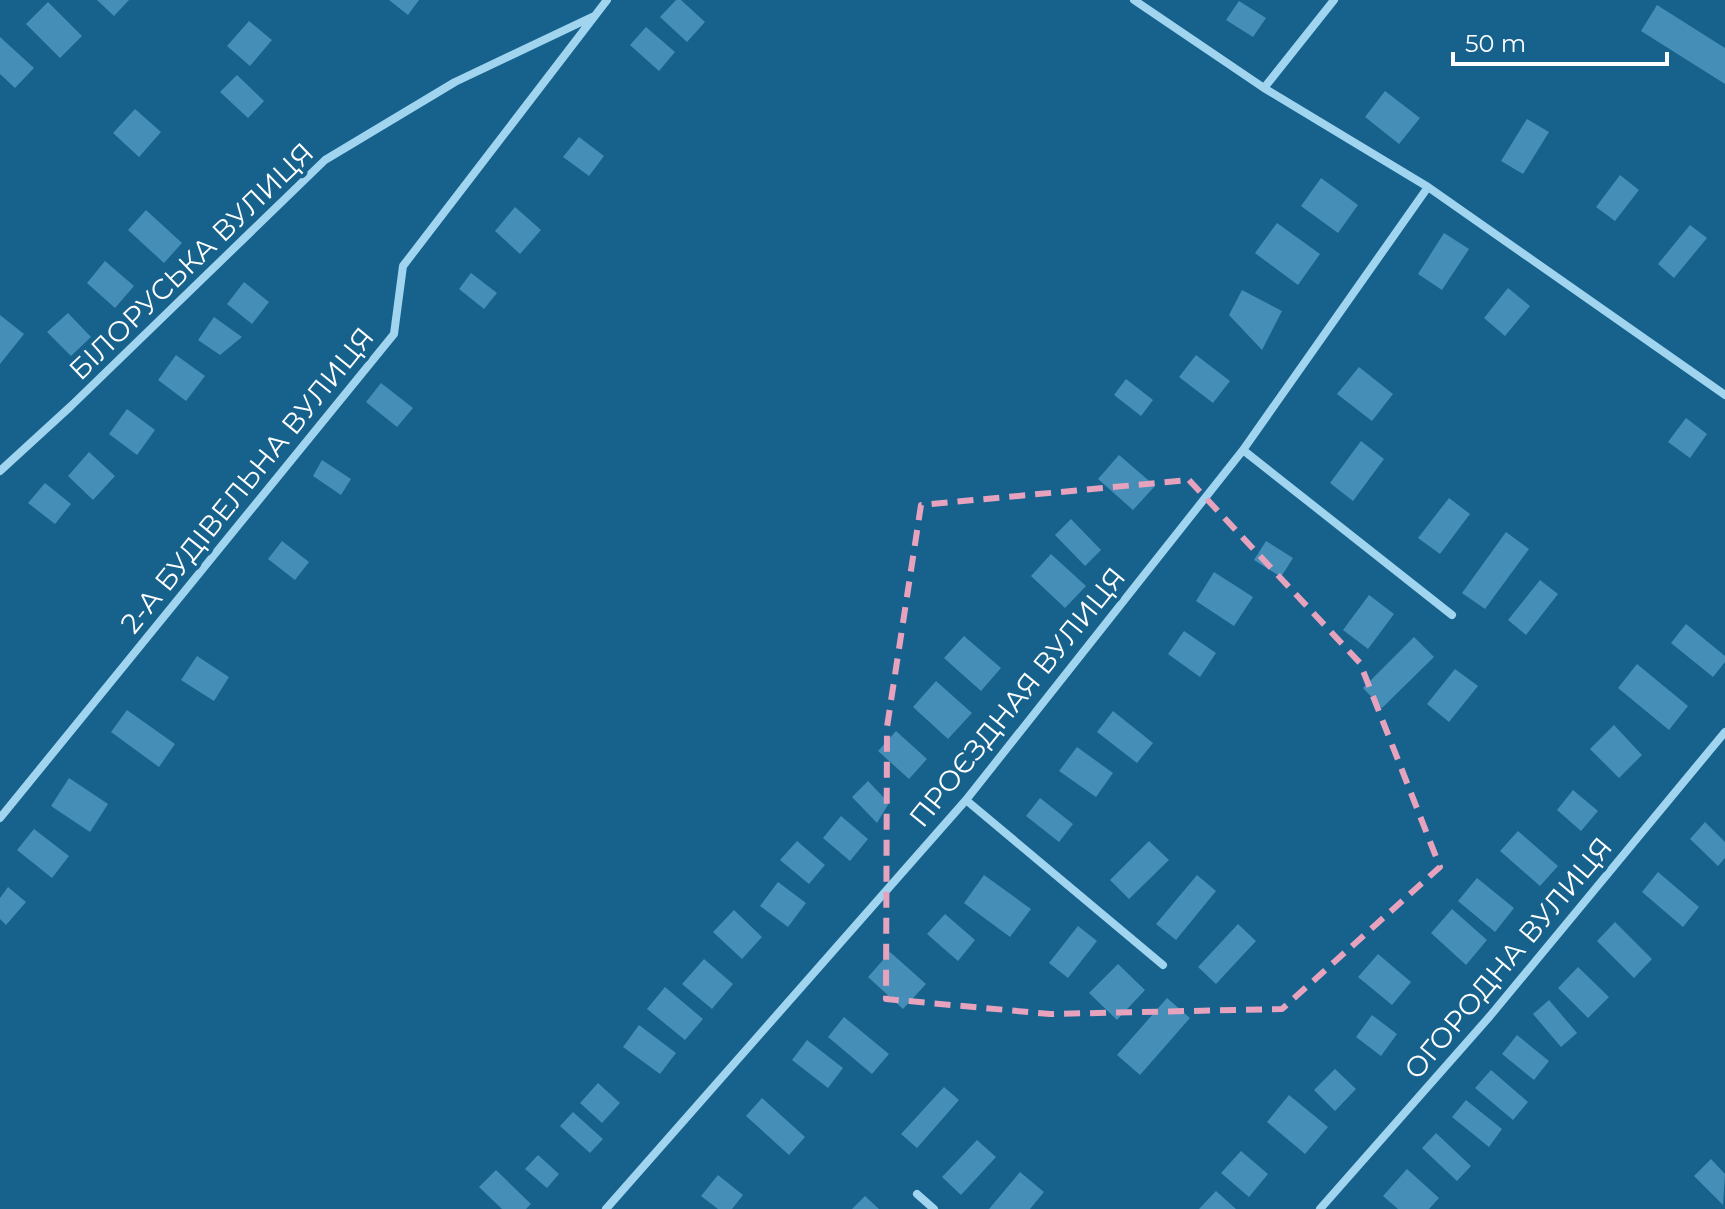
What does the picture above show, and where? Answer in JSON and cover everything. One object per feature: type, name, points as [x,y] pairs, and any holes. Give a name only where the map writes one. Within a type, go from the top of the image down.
[{"type":"street","name":"2-А БУДІВЕЛЬНА ВУЛИЦЯ","points":[[0,818],[394,334],[403,266],[607,0]]},
{"type":"street","points":[[1134,0],[1264,88],[1428,187],[1725,395]]},
{"type":"street","points":[[1264,88],[1334,0]]},
{"type":"street","name":"БІЛОРУСЬКА ВУЛИЦЯ","points":[[0,471],[325,160],[455,82],[596,15]]},
{"type":"street","name":"ПРОЄЗДНАЯ ВУЛИЦЯ","points":[[606,1209],[966,800],[1243,450],[1428,187]]},
{"type":"street","points":[[1243,450],[1452,615]]},
{"type":"street","name":"ОГОРОДНА ВУЛИЦЯ","points":[[1320,1209],[1490,1016],[1725,732]]},
{"type":"street","points":[[966,800],[1163,965]]},
{"type":"street","points":[[917,1194],[934,1209]]},
{"type":"highlighted area","points":[[1189,480],[1360,663],[1440,867],[1282,1009],[1050,1014],[886,999],[887,727],[921,505]]},
{"type":"building","points":[[97,0],[129,0],[114,16]]},
{"type":"building","points":[[389,0],[419,0],[408,15]]},
{"type":"building","points":[[676,0],[681,0],[705,22],[687,42],[660,17]]},
{"type":"building","points":[[1239,1],[1266,18],[1253,37],[1226,20]]},
{"type":"building","points":[[48,2],[82,36],[60,58],[26,24]]},
{"type":"building","points":[[1657,5],[1725,48],[1725,84],[1641,31]]},
{"type":"building","points":[[249,21],[272,40],[250,66],[227,46]]},
{"type":"building","points":[[646,27],[675,52],[659,71],[630,45]]},
{"type":"building","points":[[0,37],[34,68],[15,88],[0,74]]},
{"type":"building","points":[[237,75],[264,101],[248,118],[220,92]]},
{"type":"building","points":[[1385,91],[1420,118],[1399,144],[1365,117]]},
{"type":"building","points":[[135,109],[161,132],[139,157],[113,133]]},
{"type":"building","points":[[1527,119],[1549,132],[1523,174],[1501,161]]},
{"type":"building","points":[[579,137],[604,156],[589,176],[563,157]]},
{"type":"building","points":[[1620,175],[1639,190],[1615,221],[1596,207]]},
{"type":"building","points":[[1321,178],[1358,205],[1338,233],[1301,206]]},
{"type":"building","points":[[515,207],[541,230],[520,254],[495,231]]},
{"type":"building","points":[[146,210],[182,243],[164,263],[128,230]]},
{"type":"building","points":[[1277,223],[1320,254],[1298,285],[1255,253]]},
{"type":"building","points":[[1690,225],[1707,238],[1674,278],[1658,264]]},
{"type":"building","points":[[1444,233],[1469,249],[1442,290],[1418,274]]},
{"type":"building","points":[[105,261],[134,286],[115,308],[87,283]]},
{"type":"building","points":[[471,273],[497,293],[484,309],[459,289]]},
{"type":"building","points":[[244,282],[269,302],[252,324],[227,304]]},
{"type":"building","points":[[1508,288],[1530,306],[1505,336],[1484,318]]},
{"type":"building","points":[[1242,290],[1282,311],[1262,350],[1229,315]]},
{"type":"building","points":[[68,313],[91,337],[71,356],[47,332]]},
{"type":"building","points":[[0,315],[24,334],[0,364]]},
{"type":"building","points":[[214,317],[242,337],[220,355],[198,340]]},
{"type":"building","points":[[176,355],[205,376],[186,401],[158,380]]},
{"type":"building","points":[[1196,355],[1230,381],[1213,403],[1179,377]]},
{"type":"building","points":[[1359,367],[1393,394],[1372,421],[1337,394]]},
{"type":"building","points":[[1126,379],[1153,400],[1141,416],[1114,395]]},
{"type":"building","points":[[381,383],[413,408],[397,427],[366,402]]},
{"type":"building","points":[[127,409],[155,430],[137,455],[109,434]]},
{"type":"building","points":[[1686,418],[1707,434],[1690,458],[1668,442]]},
{"type":"building","points":[[1361,441],[1384,459],[1353,501],[1330,483]]},
{"type":"building","points":[[89,452],[115,476],[93,500],[68,476]]},
{"type":"building","points":[[1119,455],[1155,486],[1133,510],[1098,479]]},
{"type":"building","points":[[322,460],[351,479],[341,495],[313,476]]},
{"type":"building","points":[[45,483],[71,504],[55,524],[28,503]]},
{"type":"building","points":[[1449,498],[1470,514],[1440,554],[1418,538]]},
{"type":"building","points":[[1071,519],[1101,550],[1085,566],[1055,535]]},
{"type":"building","points":[[1506,532],[1529,549],[1485,609],[1462,593]]},
{"type":"building","points":[[282,541],[309,562],[295,580],[268,559]]},
{"type":"building","points":[[1266,541],[1293,558],[1281,577],[1254,560]]},
{"type":"building","points":[[1051,554],[1086,586],[1065,608],[1031,576]]},
{"type":"building","points":[[1214,572],[1253,597],[1234,626],[1196,601]]},
{"type":"building","points":[[1540,580],[1558,594],[1526,635],[1508,620]]},
{"type":"building","points":[[1369,595],[1394,614],[1368,649],[1343,630]]},
{"type":"building","points":[[1686,624],[1725,656],[1725,662],[1713,677],[1671,643]]},
{"type":"building","points":[[1184,631],[1216,653],[1200,677],[1168,654]]},
{"type":"building","points":[[964,636],[1001,668],[981,691],[944,658]]},
{"type":"building","points":[[1414,637],[1434,657],[1382,708],[1363,688]]},
{"type":"building","points":[[197,656],[229,677],[214,701],[181,680]]},
{"type":"building","points":[[1637,664],[1688,706],[1669,730],[1618,688]]},
{"type":"building","points":[[1455,669],[1478,686],[1449,722],[1427,704]]},
{"type":"building","points":[[936,681],[972,713],[948,739],[913,707]]},
{"type":"building","points":[[127,710],[175,744],[159,767],[111,732]]},
{"type":"building","points":[[1113,711],[1153,743],[1137,763],[1097,732]]},
{"type":"building","points":[[1614,725],[1642,755],[1619,778],[1590,749]]},
{"type":"building","points":[[896,731],[927,759],[909,779],[878,751]]},
{"type":"building","points":[[1077,747],[1113,773],[1096,797],[1059,771]]},
{"type":"building","points":[[69,778],[108,804],[90,832],[51,806]]},
{"type":"building","points":[[868,781],[889,803],[877,823],[852,797]]},
{"type":"building","points":[[1573,790],[1598,811],[1581,831],[1557,810]]},
{"type":"building","points":[[1040,798],[1073,824],[1059,842],[1026,816]]},
{"type":"building","points":[[841,816],[868,839],[850,861],[823,838]]},
{"type":"building","points":[[1705,822],[1725,842],[1725,858],[1718,866],[1690,839]]},
{"type":"building","points":[[34,829],[69,856],[52,878],[17,850]]},
{"type":"building","points":[[1518,831],[1558,866],[1540,886],[1500,851]]},
{"type":"building","points":[[797,841],[825,865],[809,884],[780,860]]},
{"type":"building","points":[[1149,841],[1169,860],[1129,899],[1110,880]]},
{"type":"building","points":[[1658,872],[1699,907],[1683,927],[1642,892]]},
{"type":"building","points":[[984,875],[1031,909],[1010,937],[964,903]]},
{"type":"building","points":[[1197,875],[1216,891],[1176,940],[1156,924]]},
{"type":"building","points":[[1477,878],[1514,908],[1495,932],[1458,901]]},
{"type":"building","points":[[778,882],[806,903],[788,927],[760,906]]},
{"type":"building","points":[[8,887],[26,902],[6,925],[0,919],[0,898]]},
{"type":"building","points":[[1452,909],[1487,940],[1466,965],[1431,933]]},
{"type":"building","points":[[734,910],[762,937],[742,959],[713,932]]},
{"type":"building","points":[[945,914],[975,940],[958,961],[927,934]]},
{"type":"building","points":[[1615,922],[1652,959],[1634,978],[1597,941]]},
{"type":"building","points":[[1238,924],[1256,941],[1216,984],[1198,967]]},
{"type":"building","points":[[1078,926],[1097,941],[1068,978],[1049,963]]},
{"type":"building","points":[[890,952],[926,984],[903,1009],[868,977]]},
{"type":"building","points":[[1378,954],[1411,982],[1392,1005],[1358,977]]},
{"type":"building","points":[[704,959],[733,984],[712,1009],[682,984]]},
{"type":"building","points":[[1118,964],[1145,990],[1117,1020],[1089,993]]},
{"type":"building","points":[[1578,967],[1609,997],[1588,1018],[1558,988]]},
{"type":"building","points":[[665,987],[703,1019],[685,1040],[647,1009]]},
{"type":"building","points":[[1167,998],[1190,1018],[1140,1075],[1117,1055]]},
{"type":"building","points":[[1549,1000],[1577,1033],[1561,1047],[1533,1014]]},
{"type":"building","points":[[1372,1015],[1397,1034],[1381,1056],[1356,1037]]},
{"type":"building","points":[[844,1017],[889,1054],[872,1074],[828,1037]]},
{"type":"building","points":[[639,1025],[676,1053],[660,1074],[623,1047]]},
{"type":"building","points":[[1517,1035],[1549,1061],[1534,1080],[1502,1054]]},
{"type":"building","points":[[807,1040],[843,1068],[828,1088],[792,1060]]},
{"type":"building","points":[[1335,1069],[1356,1089],[1335,1111],[1314,1090]]},
{"type":"building","points":[[1491,1070],[1528,1102],[1513,1120],[1475,1088]]},
{"type":"building","points":[[598,1083],[620,1103],[602,1123],[580,1103]]},
{"type":"building","points":[[944,1087],[959,1100],[917,1148],[901,1134]]},
{"type":"building","points":[[1289,1095],[1328,1127],[1305,1154],[1267,1122]]},
{"type":"building","points":[[762,1098],[805,1137],[789,1155],[746,1116]]},
{"type":"building","points":[[1466,1100],[1502,1129],[1489,1147],[1452,1117]]},
{"type":"building","points":[[573,1112],[603,1139],[590,1153],[560,1126]]},
{"type":"building","points":[[1436,1133],[1471,1166],[1457,1181],[1422,1148]]},
{"type":"building","points":[[977,1140],[996,1157],[961,1195],[942,1177]]},
{"type":"building","points":[[1241,1151],[1268,1174],[1249,1197],[1221,1173]]},
{"type":"building","points":[[538,1155],[559,1174],[547,1188],[525,1169]]},
{"type":"building","points":[[1711,1159],[1725,1174],[1723,1205],[1694,1176]]},
{"type":"building","points":[[1407,1169],[1439,1198],[1429,1209],[1398,1209],[1383,1196]]},
{"type":"building","points":[[496,1170],[531,1204],[526,1209],[502,1209],[479,1187]]},
{"type":"building","points":[[1020,1172],[1044,1192],[1030,1209],[989,1209]]},
{"type":"building","points":[[718,1175],[743,1195],[732,1209],[718,1209],[701,1196]]},
{"type":"building","points":[[1216,1191],[1236,1209],[1199,1209]]},
{"type":"building","points":[[865,1196],[879,1209],[852,1209]]}]
